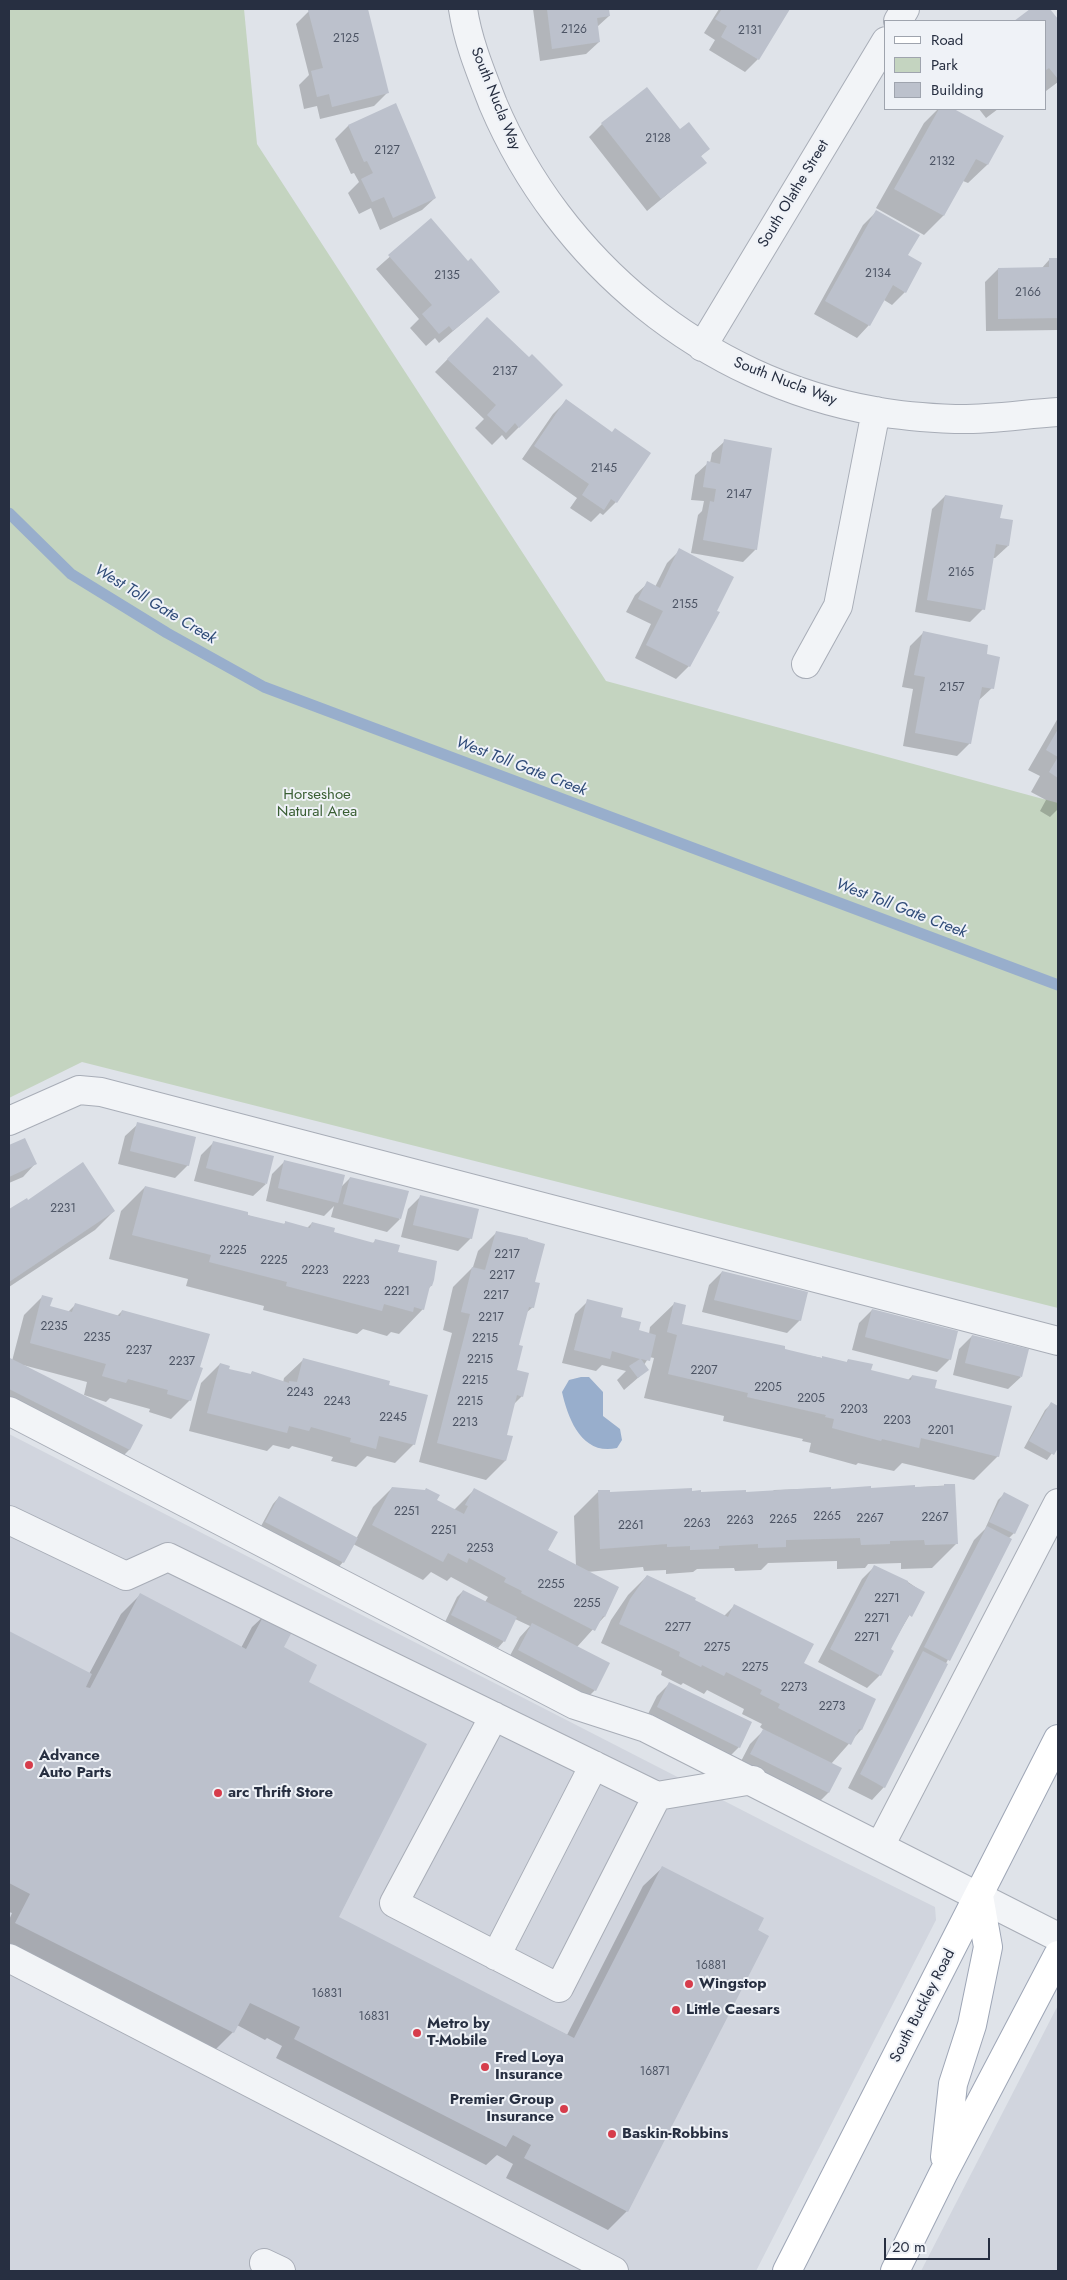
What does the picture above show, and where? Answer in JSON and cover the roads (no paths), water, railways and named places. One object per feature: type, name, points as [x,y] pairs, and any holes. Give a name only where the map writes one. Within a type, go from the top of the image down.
[{"type":"main road","name":"South Buckley Road","points":[[787,2271],[1058,1740]]},
{"type":"main road","points":[[943,2174],[953,2084],[972,2025],[988,1947],[979,1896]]},
{"type":"main road","points":[[895,2271],[943,2174],[1058,1955]]},
{"type":"street","name":"South Nucla Way","points":[[463,9],[478,66],[509,140],[536,187],[567,230],[603,270],[643,306],[702,347],[750,372],[824,400],[876,411],[956,419],[1058,412]]},
{"type":"street","points":[[899,20],[905,9]]},
{"type":"street","name":"South Olathe Street","points":[[702,347],[884,44]]},
{"type":"street","points":[[806,664],[838,606],[876,411]]},
{"type":"street","points":[[9,1121],[79,1090],[101,1092],[1058,1341]]},
{"type":"street","points":[[9,1411],[575,1705],[646,1728],[753,1780],[1058,1937]]},
{"type":"street","points":[[880,1846],[1058,1503]]},
{"type":"street","points":[[9,1520],[126,1576],[168,1557],[657,1796],[753,1780]]},
{"type":"street","points":[[494,1716],[394,1903],[559,1988],[657,1796]]},
{"type":"street","points":[[496,1956],[594,1766]]},
{"type":"street","points":[[9,1958],[614,2271]]},
{"type":"water","points":[[589,1377],[603,1392],[603,1416],[620,1429],[622,1440],[617,1448],[605,1449],[594,1446],[586,1441],[573,1424],[562,1392],[569,1380]]},
{"type":"waterway","name":"West Toll Gate Creek","points":[[9,513],[71,574],[167,633],[264,687],[1058,985]]},
{"type":"place","name":"Advance Auto Parts","points":[[29,1765]]},
{"type":"place","name":"arc Thrift Store","points":[[218,1793]]},
{"type":"place","name":"Wingstop","points":[[689,1984]]},
{"type":"place","name":"Little Caesars","points":[[676,2010]]},
{"type":"place","name":"Metro by T-Mobile","points":[[417,2033]]},
{"type":"place","name":"Fred Loya Insurance","points":[[485,2067]]},
{"type":"place","name":"Premier Group Insurance","points":[[564,2109]]},
{"type":"place","name":"Baskin-Robbins","points":[[612,2134]]},
{"type":"park label","name":"Horseshoe Natural Area","points":[[317,804]]}]
